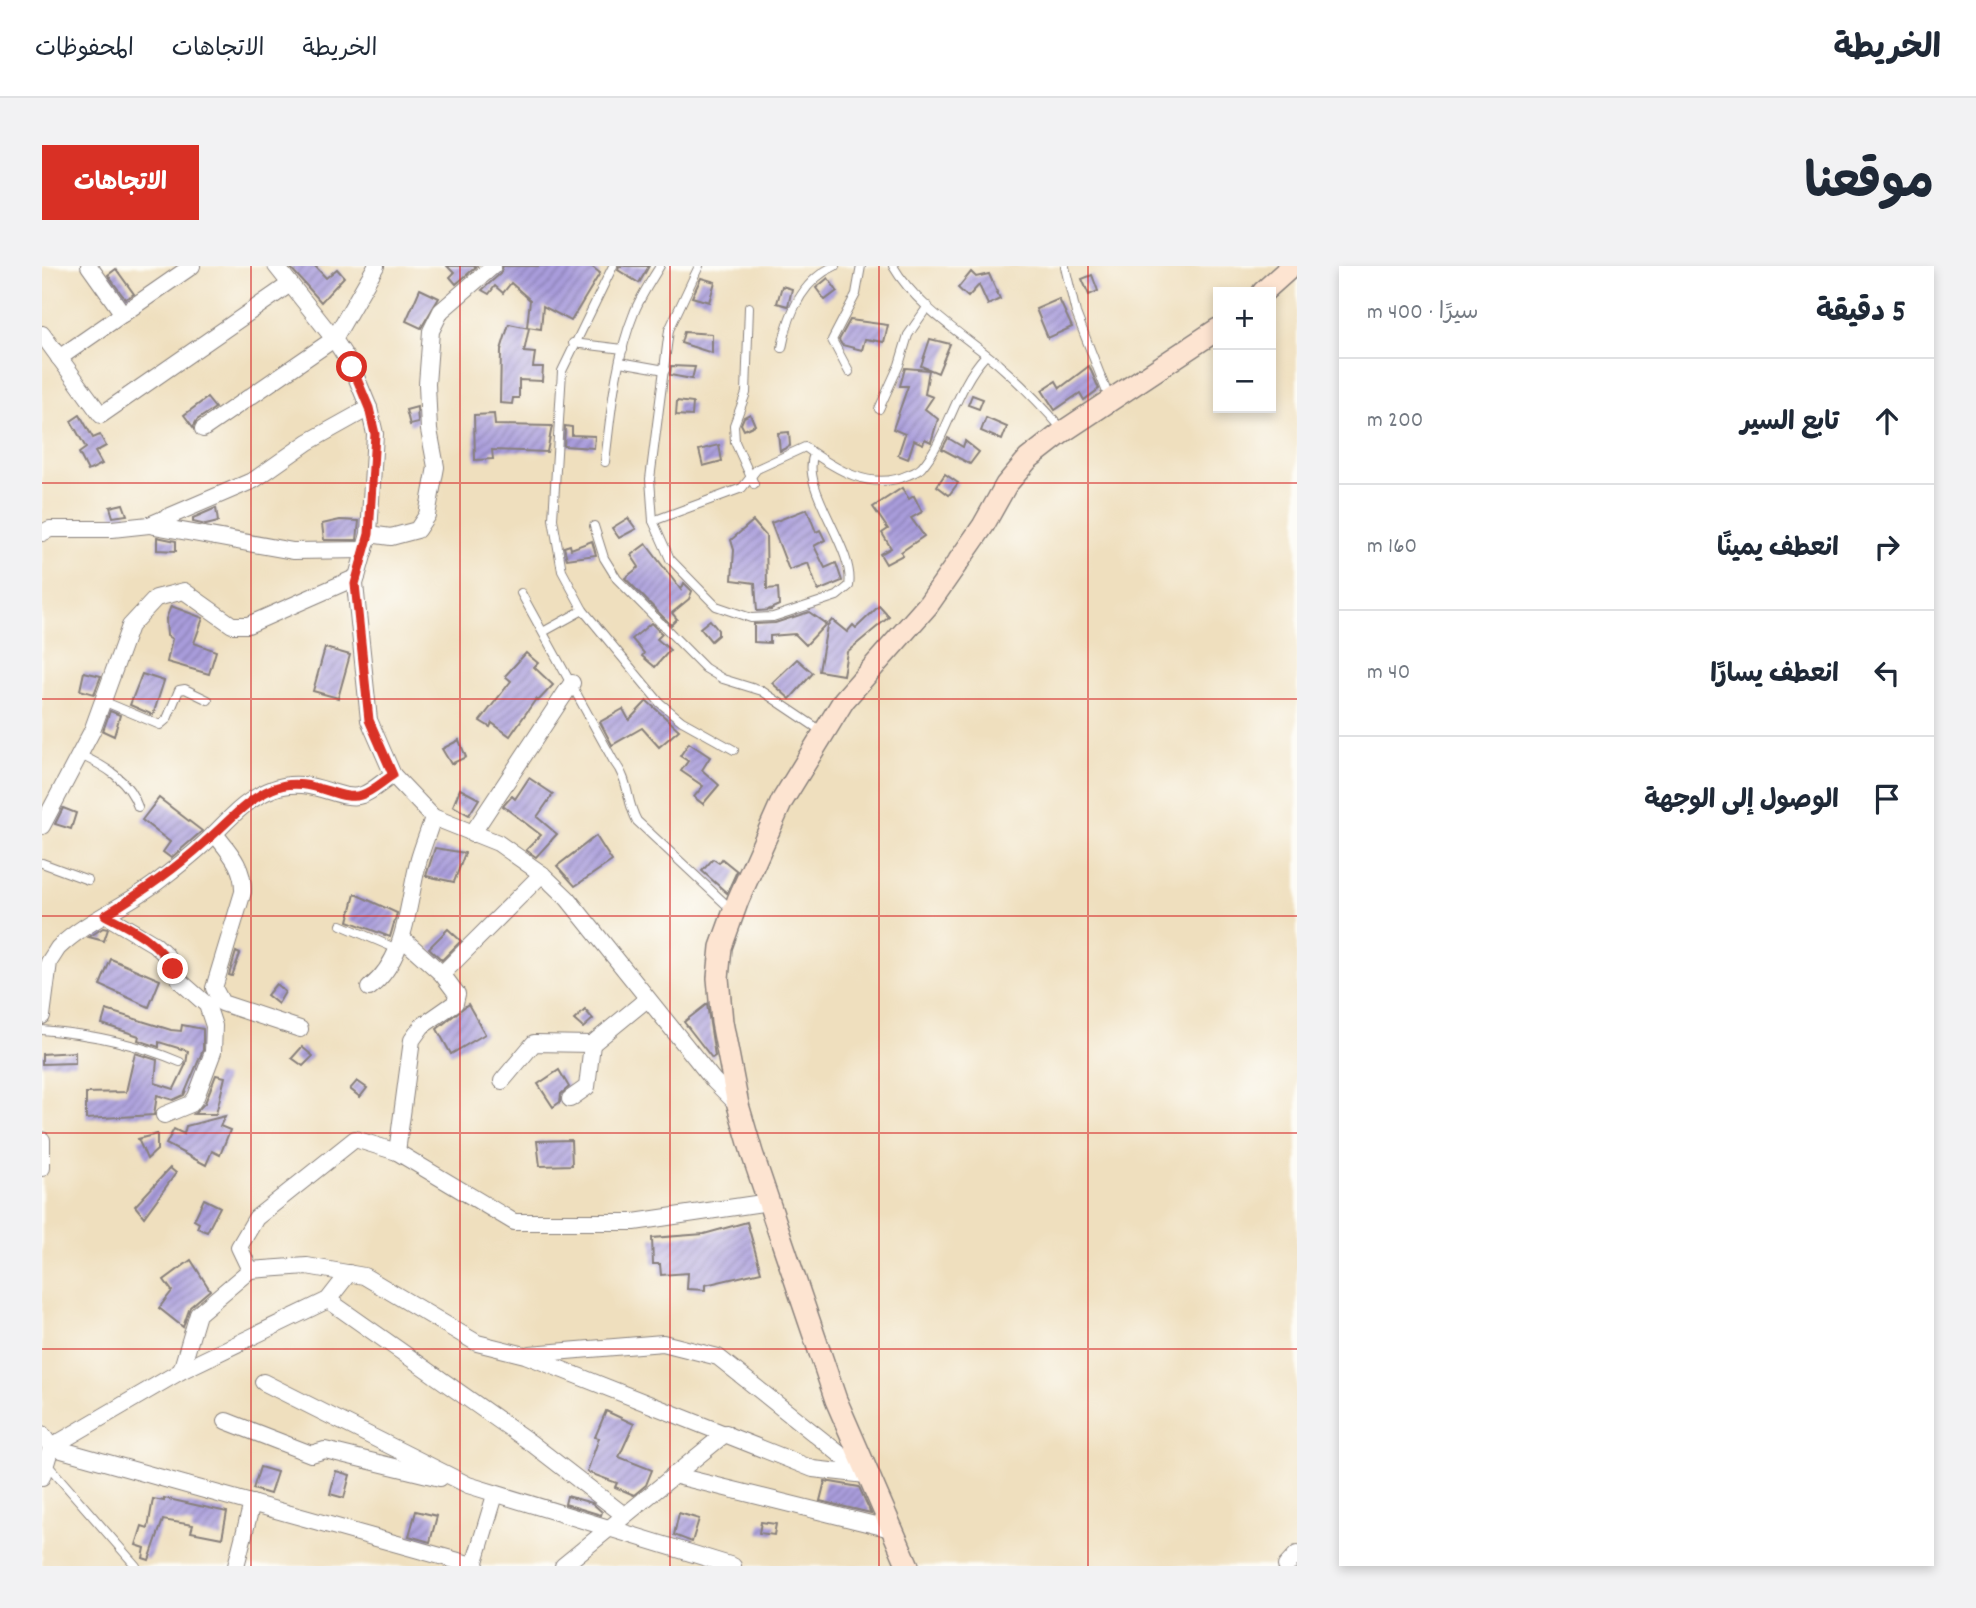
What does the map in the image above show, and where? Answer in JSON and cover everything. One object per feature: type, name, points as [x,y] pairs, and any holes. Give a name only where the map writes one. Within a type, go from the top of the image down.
[{"type":"main road","points":[[1269,287],[1292,266]]},
{"type":"main road","points":[[908,1566],[866,1475],[836,1400],[738,1105],[722,1022],[718,978],[721,947],[733,912],[782,801],[844,700],[944,583],[1006,485],[1028,459],[1064,431],[1213,332]]},
{"type":"street","points":[[89,266],[123,314]]},
{"type":"street","points":[[202,429],[334,339],[376,266]]},
{"type":"street","points":[[42,533],[50,529],[112,529],[149,525],[293,551],[367,542],[417,530],[427,515],[436,467],[429,430],[427,384],[431,331],[441,311],[493,266]]},
{"type":"street","points":[[59,358],[190,267]]},
{"type":"street","points":[[42,334],[101,415],[283,272],[352,367],[369,408],[375,434],[367,542],[356,576],[369,720],[393,775],[433,817],[498,843],[542,874],[568,899],[714,1081],[738,1105]]},
{"type":"street","points":[[149,525],[254,480],[308,442],[369,408]]},
{"type":"street","points":[[42,826],[80,755],[130,626],[156,598],[184,591],[232,625],[248,625],[356,576]]},
{"type":"street","points":[[472,834],[572,684]]},
{"type":"street","points":[[42,1016],[49,962],[66,941],[159,881],[215,834],[238,810],[276,787],[311,784],[355,796],[363,795],[393,775]]},
{"type":"street","points":[[369,988],[379,980],[400,943],[419,858],[433,817]]},
{"type":"street","points":[[215,834],[239,864],[243,878],[243,892],[214,988],[216,997],[222,1003],[300,1029]]},
{"type":"street","points":[[442,974],[542,874]]},
{"type":"street","points":[[105,915],[154,944],[166,955],[181,982],[207,1005],[214,1026],[213,1052],[196,1097],[191,1104],[164,1115]]},
{"type":"street","points":[[397,1152],[412,1040],[422,1026],[456,999],[455,990],[442,974],[400,943]]},
{"type":"street","points":[[502,1081],[534,1043],[592,1044],[647,999]]},
{"type":"street","points":[[570,1100],[587,1087],[592,1044]]},
{"type":"street","points":[[250,1270],[239,1247],[256,1218],[355,1139],[397,1152],[514,1222],[634,1222],[769,1202]]},
{"type":"street","points":[[42,1140],[42,1168]]},
{"type":"street","points":[[181,1371],[198,1314],[250,1270],[307,1266],[364,1276],[477,1343],[525,1355],[813,1469],[866,1475]]},
{"type":"street","points":[[47,1440],[328,1300],[349,1273]]},
{"type":"street","points":[[328,1300],[531,1443],[624,1515]]},
{"type":"street","points":[[525,1355],[663,1343],[718,1357],[866,1475]]},
{"type":"street","points":[[263,1382],[468,1485],[733,1566]]},
{"type":"street","points":[[226,1421],[310,1454],[325,1450],[468,1485]]},
{"type":"street","points":[[563,1566],[726,1433]]},
{"type":"street","points":[[44,1470],[47,1440]]},
{"type":"street","points":[[47,1440],[252,1503],[475,1566],[495,1495]]},
{"type":"street","points":[[673,1475],[891,1529]]},
{"type":"street","points":[[236,1566],[252,1503]]},
{"type":"street","points":[[1286,1566],[1297,1554]]},
{"type":"lane","points":[[613,266],[573,343],[562,371],[553,519],[562,571],[583,610],[660,703],[682,721],[734,750]]},
{"type":"lane","points":[[605,462],[623,349],[634,313],[660,266]]},
{"type":"lane","points":[[699,266],[669,330],[650,479],[653,521],[670,559],[716,606],[751,618],[773,617],[845,592],[850,580],[816,484],[811,461],[814,454]]},
{"type":"lane","points":[[782,348],[797,303],[814,278],[835,266]]},
{"type":"lane","points":[[849,372],[832,340],[856,295],[860,266]]},
{"type":"lane","points":[[893,266],[928,306],[1041,404],[1064,431]]},
{"type":"lane","points":[[1065,267],[1076,313],[1110,401]]},
{"type":"lane","points":[[879,409],[900,365],[908,335],[928,306]]},
{"type":"lane","points":[[749,307],[747,393],[734,425],[735,442],[753,480]]},
{"type":"lane","points":[[573,343],[623,349]]},
{"type":"lane","points":[[653,521],[742,488],[753,480],[757,469],[805,447],[829,465],[875,482],[888,483],[921,469],[971,371],[986,355]]},
{"type":"lane","points":[[620,362],[665,370]]},
{"type":"lane","points":[[594,526],[604,558],[617,579],[705,667],[723,679],[762,691],[824,733]]},
{"type":"lane","points":[[521,593],[625,775],[631,810],[637,821],[733,912]]},
{"type":"lane","points":[[543,632],[583,610]]},
{"type":"lane","points":[[103,701],[160,725],[167,719],[179,690],[185,689],[208,700]]},
{"type":"lane","points":[[80,755],[106,767],[130,789],[138,807]]},
{"type":"lane","points":[[42,863],[88,880]]},
{"type":"lane","points":[[341,925],[400,943]]},
{"type":"lane","points":[[42,1030],[114,1041],[144,1048],[180,1062]]},
{"type":"lane","points":[[44,1470],[136,1566]]},
{"type":"building","points":[[289,266],[315,266],[326,278],[337,269],[344,277],[321,302]]},
{"type":"building","points":[[447,266],[477,266],[456,284],[450,277],[454,273]]},
{"type":"building","points":[[503,266],[591,266],[600,273],[571,321],[543,306],[541,329],[527,327],[530,300],[511,283],[503,293],[495,286],[489,294],[482,290],[500,274]]},
{"type":"building","points":[[619,266],[649,266],[639,283],[618,270]]},
{"type":"building","points":[[116,269],[134,294],[125,299],[108,275]]},
{"type":"building","points":[[971,272],[976,277],[989,274],[1000,299],[988,305],[979,285],[968,297],[958,288]]},
{"type":"building","points":[[1092,275],[1098,291],[1089,295],[1082,279]]},
{"type":"building","points":[[701,278],[715,282],[709,302],[692,297]]},
{"type":"building","points":[[828,278],[837,291],[825,300],[816,288]]},
{"type":"building","points":[[782,286],[792,289],[788,306],[777,303]]},
{"type":"building","points":[[420,289],[439,298],[421,328],[406,321]]},
{"type":"building","points":[[1059,299],[1072,327],[1048,338],[1036,309]]},
{"type":"building","points":[[850,320],[888,325],[884,342],[865,339],[862,350],[842,345],[839,340]]},
{"type":"building","points":[[509,324],[529,328],[524,352],[535,353],[533,367],[543,367],[542,381],[519,380],[519,398],[513,398],[512,404],[500,403],[501,350]]},
{"type":"building","points":[[684,332],[712,334],[712,353],[681,343]]},
{"type":"building","points":[[930,339],[950,344],[938,373],[921,366]]},
{"type":"building","points":[[671,366],[695,367],[692,379],[670,375]]},
{"type":"building","points":[[1089,366],[1099,389],[1084,400],[1080,393],[1055,410],[1042,390],[1056,381],[1060,388]]},
{"type":"building","points":[[905,368],[929,370],[925,394],[933,397],[925,409],[938,419],[931,442],[925,439],[923,444],[914,440],[908,459],[898,455],[905,434],[893,429],[908,386],[900,386]]},
{"type":"building","points":[[972,395],[983,399],[979,409],[968,405]]},
{"type":"building","points":[[207,398],[215,408],[197,420],[193,427],[184,415]]},
{"type":"building","points":[[677,401],[693,403],[692,416],[676,415]]},
{"type":"building","points":[[417,407],[418,423],[410,425],[406,410]]},
{"type":"building","points":[[494,414],[495,425],[552,426],[547,452],[492,450],[493,459],[475,460],[474,415]]},
{"type":"building","points":[[750,414],[755,425],[744,430],[741,424],[744,417]]},
{"type":"building","points":[[80,415],[93,438],[100,435],[106,446],[95,452],[102,464],[88,471],[79,453],[86,448],[71,421]]},
{"type":"building","points":[[986,418],[1007,427],[1002,440],[981,431]]},
{"type":"building","points":[[565,426],[572,427],[572,435],[595,436],[594,448],[564,446]]},
{"type":"building","points":[[789,432],[790,446],[780,451],[778,433]]},
{"type":"building","points":[[948,438],[963,447],[965,441],[979,452],[970,464],[942,449]]},
{"type":"building","points":[[719,445],[722,461],[703,466],[699,450]]},
{"type":"building","points":[[945,474],[958,483],[949,495],[937,486]]},
{"type":"building","points":[[902,488],[909,499],[914,496],[922,512],[911,518],[924,536],[901,552],[903,555],[886,564],[880,554],[891,548],[882,533],[888,529],[873,507]]},
{"type":"building","points":[[123,504],[127,515],[113,517],[110,507]]},
{"type":"building","points":[[216,508],[218,522],[206,525],[193,522],[193,518]]},
{"type":"building","points":[[807,509],[816,532],[820,530],[825,540],[814,546],[825,568],[836,563],[842,581],[818,591],[808,563],[789,570],[771,523]]},
{"type":"building","points":[[628,518],[636,529],[619,538],[612,528]]},
{"type":"building","points":[[340,520],[359,521],[357,540],[324,540],[322,524]]},
{"type":"building","points":[[753,521],[766,536],[767,589],[778,588],[779,605],[768,610],[772,610],[757,611],[755,583],[732,580],[734,550],[731,540]]},
{"type":"building","points":[[157,537],[176,541],[176,551],[157,550]]},
{"type":"building","points":[[592,541],[596,555],[567,559],[564,547],[570,545],[571,549]]},
{"type":"building","points":[[646,544],[681,590],[684,583],[692,591],[689,599],[672,613],[677,619],[671,625],[625,578],[639,567],[631,555]]},
{"type":"building","points":[[171,606],[203,618],[194,643],[216,651],[209,674],[167,662],[172,639],[167,636],[166,619]]},
{"type":"building","points":[[879,606],[889,617],[847,652],[843,675],[819,671],[827,626],[832,620],[847,632],[853,625],[856,628]]},
{"type":"building","points":[[809,612],[826,624],[806,645],[795,634],[770,636],[770,643],[754,642],[754,624],[775,623]]},
{"type":"building","points":[[710,620],[718,630],[718,635],[711,641],[700,628]]},
{"type":"building","points":[[651,623],[662,634],[657,639],[670,650],[655,667],[642,656],[644,653],[632,639]]},
{"type":"building","points":[[325,648],[350,655],[338,698],[313,691]]},
{"type":"building","points":[[526,653],[538,663],[534,667],[553,685],[538,701],[536,699],[510,736],[492,723],[490,727],[480,721],[511,681],[505,676]]},
{"type":"building","points":[[797,659],[813,673],[790,699],[772,683]]},
{"type":"building","points":[[84,672],[101,676],[94,694],[80,690]]},
{"type":"building","points":[[142,674],[164,681],[153,715],[130,705]]},
{"type":"building","points":[[647,701],[679,730],[659,747],[642,728],[612,745],[600,722],[623,709],[629,720]]},
{"type":"building","points":[[110,711],[120,715],[114,736],[103,731]]},
{"type":"building","points":[[459,740],[466,757],[451,764],[442,749]]},
{"type":"building","points":[[689,743],[710,757],[702,770],[719,785],[703,804],[694,797],[703,786],[681,771],[688,761],[680,756]]},
{"type":"building","points":[[529,778],[553,794],[537,817],[557,834],[536,857],[526,850],[541,835],[503,806],[512,796],[515,799]]},
{"type":"building","points":[[460,789],[479,799],[469,815],[453,806]]},
{"type":"building","points":[[159,798],[202,831],[171,858],[163,852],[170,842],[142,820]]},
{"type":"building","points":[[63,808],[76,813],[71,829],[55,824]]},
{"type":"building","points":[[596,836],[612,861],[575,886],[557,866]]},
{"type":"building","points":[[435,848],[465,853],[454,882],[426,876]]},
{"type":"building","points":[[713,859],[719,863],[722,859],[737,871],[727,893],[702,871]]},
{"type":"building","points":[[355,894],[397,913],[390,937],[348,921]]},
{"type":"building","points":[[103,928],[108,929],[104,941],[89,937]]},
{"type":"building","points":[[448,929],[461,941],[442,960],[429,948]]},
{"type":"building","points":[[236,952],[240,954],[232,976],[229,975]]},
{"type":"building","points":[[111,959],[160,980],[149,1007],[100,985]]},
{"type":"building","points":[[276,984],[285,992],[278,1004],[267,995]]},
{"type":"building","points":[[468,1004],[485,1034],[451,1054],[437,1029]]},
{"type":"building","points":[[707,1004],[715,1056],[712,1058],[684,1022]]},
{"type":"building","points":[[106,1010],[171,1030],[181,1031],[182,1025],[203,1029],[203,1050],[184,1095],[173,1100],[157,1095],[154,1115],[86,1119],[86,1093],[126,1092],[135,1053],[157,1060],[155,1083],[174,1089],[186,1064],[188,1051],[159,1042],[159,1047],[138,1040],[139,1036],[102,1024]]},
{"type":"building","points":[[585,1010],[593,1019],[583,1028],[574,1020]]},
{"type":"building","points":[[302,1047],[313,1056],[303,1066],[292,1058]]},
{"type":"building","points":[[75,1052],[75,1063],[42,1064],[42,1054]]},
{"type":"building","points":[[559,1070],[569,1087],[561,1094],[560,1102],[553,1107],[538,1084]]},
{"type":"building","points":[[216,1075],[225,1077],[216,1114],[194,1114],[205,1103]]},
{"type":"building","points":[[357,1081],[367,1088],[360,1097],[350,1089]]},
{"type":"building","points":[[225,1116],[220,1126],[230,1130],[220,1155],[212,1151],[206,1165],[166,1144],[174,1129],[184,1134],[186,1126]]},
{"type":"building","points":[[157,1134],[157,1150],[147,1159],[138,1139]]},
{"type":"building","points":[[571,1140],[572,1165],[540,1166],[537,1141]]},
{"type":"building","points":[[170,1168],[176,1173],[144,1217],[135,1206]]},
{"type":"building","points":[[204,1199],[220,1207],[207,1232],[197,1228],[199,1223],[194,1220]]},
{"type":"building","points":[[747,1222],[761,1272],[705,1285],[705,1290],[687,1289],[688,1273],[661,1275],[660,1264],[653,1264],[652,1238],[704,1234]]},
{"type":"building","points":[[191,1260],[210,1290],[190,1307],[183,1327],[159,1308],[172,1291],[164,1280]]},
{"type":"building","points":[[606,1411],[634,1424],[619,1457],[652,1470],[646,1485],[634,1495],[615,1487],[617,1483],[587,1472],[599,1438],[595,1437]]},
{"type":"building","points":[[260,1467],[277,1472],[270,1494],[253,1489]]},
{"type":"building","points":[[336,1471],[350,1475],[344,1498],[330,1494]]},
{"type":"building","points":[[825,1481],[859,1487],[871,1513],[820,1501]]},
{"type":"building","points":[[567,1496],[592,1503],[602,1512],[601,1515],[565,1504]]},
{"type":"building","points":[[164,1498],[227,1512],[222,1538],[191,1532],[193,1525],[163,1520],[149,1560],[143,1558],[145,1548],[136,1545],[142,1526],[148,1528],[153,1499],[164,1501]]},
{"type":"building","points":[[416,1511],[437,1516],[430,1542],[409,1536]]},
{"type":"building","points":[[679,1513],[699,1519],[692,1542],[674,1535]]},
{"type":"building","points":[[761,1522],[776,1524],[774,1535],[759,1533]]},
{"type":"route","points":[[173,969],[166,955],[154,944],[105,915],[159,881],[215,834],[229,817],[271,789],[311,784],[346,796],[355,796],[363,795],[393,775],[369,720],[355,584],[369,534],[375,434],[369,408],[352,367]]}]
